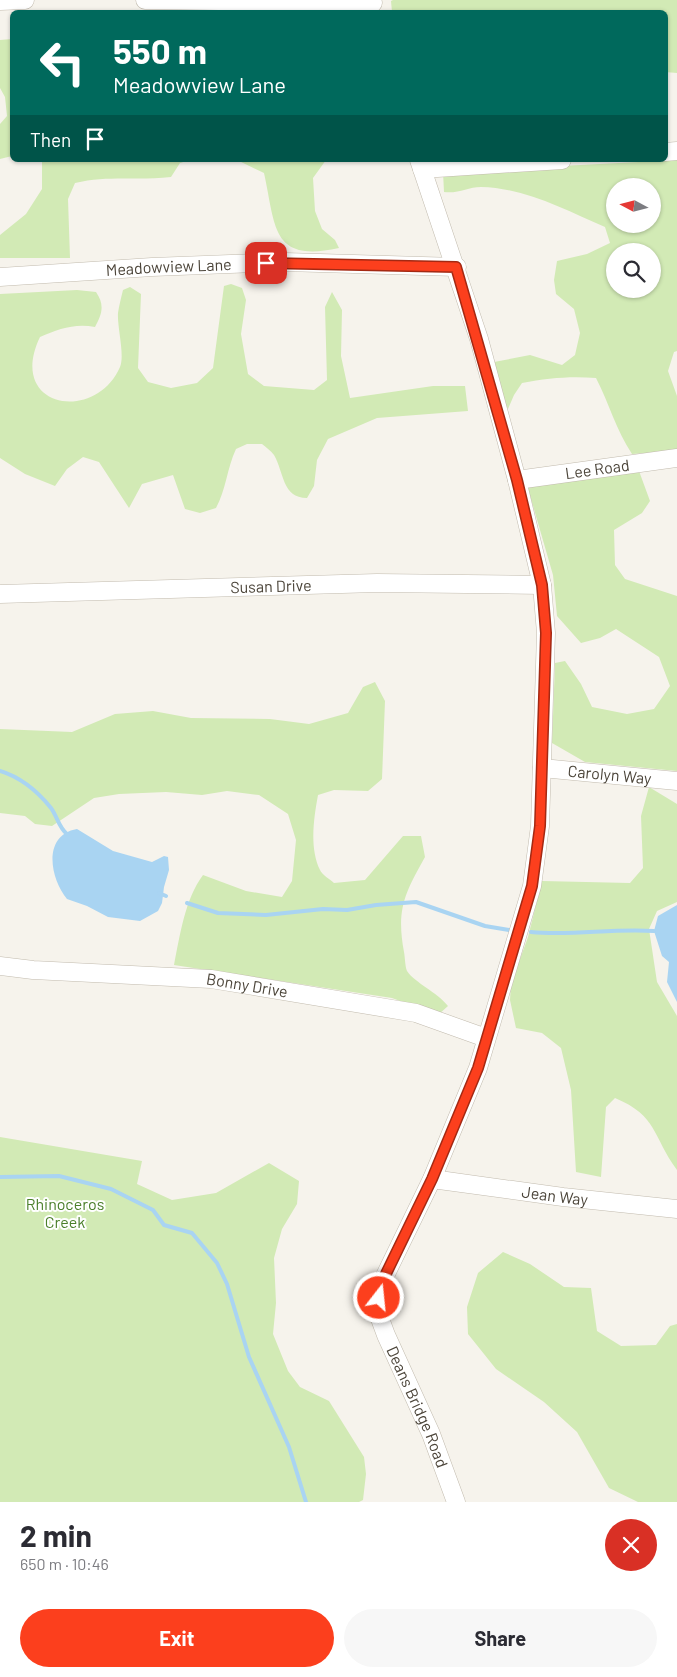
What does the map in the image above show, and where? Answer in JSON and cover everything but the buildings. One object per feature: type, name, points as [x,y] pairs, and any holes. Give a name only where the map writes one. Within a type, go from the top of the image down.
[{"type":"street","points":[[0,2],[25,0]]},
{"type":"street","points":[[145,0],[374,5]]},
{"type":"street","points":[[421,165],[506,162]]},
{"type":"street","name":"Deans Bridge Road","points":[[421,165],[456,267],[517,480],[542,585],[546,633],[540,826],[532,886],[478,1068],[432,1179],[382,1282],[379,1298],[379,1316],[386,1335],[431,1434],[456,1502]]},
{"type":"street","name":"Meadowview Lane","points":[[0,278],[152,267],[285,262],[456,267]]},
{"type":"street","name":"Lee Road","points":[[517,480],[677,458]]},
{"type":"street","name":"Susan Drive","points":[[0,594],[377,583],[542,585]]},
{"type":"street","name":"Carolyn Way","points":[[542,768],[677,781]]},
{"type":"street","name":"Bonny Drive","points":[[0,966],[33,970],[211,979],[416,1012],[486,1038]]},
{"type":"street","name":"Jean Way","points":[[432,1179],[571,1198],[677,1209]]},
{"type":"green space","points":[[677,0],[677,73],[668,72],[668,10],[392,10],[391,1]]},
{"type":"green space","points":[[10,39],[10,156],[0,159],[0,124],[7,116],[5,97],[0,88],[0,40]]},
{"type":"green space","points":[[668,160],[677,160],[677,351],[674,352],[668,371],[677,396],[677,451],[632,454],[621,436],[596,378],[559,378],[522,383],[508,409],[503,400],[494,362],[530,355],[562,365],[575,355],[580,333],[574,309],[556,294],[554,280],[557,261],[587,254],[606,245],[606,298],[661,298],[661,243],[610,243],[607,233],[661,233],[661,178],[606,178],[606,230],[605,227],[560,207],[513,191],[481,187],[444,192],[443,172],[668,162]]},
{"type":"green space","points":[[42,162],[183,162],[180,163],[171,177],[100,179],[75,183],[68,199],[70,258],[0,258],[0,235],[26,214],[42,189]]},
{"type":"green space","points":[[241,162],[325,162],[313,178],[315,211],[322,229],[335,240],[339,248],[317,251],[300,250],[289,245],[281,236],[275,224],[264,173]]},
{"type":"green space","points":[[231,284],[242,288],[246,300],[241,334],[248,374],[264,386],[314,390],[327,380],[325,307],[332,292],[342,310],[341,356],[350,398],[433,386],[465,386],[468,411],[377,418],[328,439],[317,460],[314,486],[307,498],[299,497],[288,489],[274,455],[268,449],[262,444],[247,444],[236,449],[216,508],[200,513],[185,509],[173,475],[142,484],[129,508],[99,462],[83,457],[67,469],[55,486],[25,474],[0,458],[0,294],[77,290],[96,292],[101,301],[102,309],[95,327],[80,326],[67,328],[40,337],[33,361],[35,380],[44,393],[58,400],[75,401],[92,396],[108,385],[120,367],[122,355],[118,313],[123,290],[130,287],[141,294],[138,368],[148,382],[171,388],[197,383],[213,368],[224,286]]},
{"type":"green space","points":[[639,471],[650,501],[642,513],[614,530],[615,565],[625,579],[677,596],[677,771],[585,762],[552,743],[555,663],[565,661],[581,684],[592,707],[627,714],[654,709],[670,686],[659,657],[616,629],[600,638],[581,643],[557,616],[553,575],[527,485]]},
{"type":"green space","points":[[375,682],[385,701],[382,779],[368,791],[334,790],[318,795],[314,823],[314,852],[321,872],[334,883],[365,880],[403,836],[421,836],[425,857],[412,881],[404,902],[401,924],[402,937],[407,971],[415,980],[438,996],[448,1006],[438,1015],[392,998],[174,965],[187,906],[203,875],[246,891],[282,897],[292,881],[296,840],[288,814],[259,795],[227,791],[202,795],[166,792],[119,794],[94,798],[52,826],[35,824],[25,816],[0,813],[0,729],[72,732],[115,714],[153,711],[191,718],[270,719],[309,724],[348,713],[363,687]]},
{"type":"green space","points":[[649,787],[677,804],[677,902],[657,911],[649,929],[657,982],[677,1016],[677,1170],[647,1120],[629,1105],[615,1098],[606,1107],[601,1177],[576,1172],[571,1090],[561,1048],[542,1033],[516,1028],[510,1000],[511,984],[528,937],[542,881],[630,883],[643,868],[641,816]]},
{"type":"green space","name":"Rhinoceros Creek","points":[[0,1137],[142,1161],[137,1184],[172,1200],[216,1193],[269,1163],[299,1181],[297,1204],[282,1229],[274,1258],[276,1303],[273,1334],[288,1371],[300,1387],[329,1401],[364,1457],[366,1474],[363,1500],[359,1502],[0,1502]]},
{"type":"green space","points":[[503,1252],[530,1264],[564,1287],[591,1288],[597,1331],[621,1346],[656,1345],[670,1326],[677,1324],[677,1502],[638,1502],[609,1488],[577,1432],[544,1402],[496,1369],[468,1334],[467,1307],[478,1273]]},
{"type":"water","points":[[77,829],[113,851],[152,862],[164,856],[168,857],[169,870],[162,903],[158,911],[140,921],[108,917],[87,906],[67,899],[56,880],[52,859],[58,840],[66,833]]},
{"type":"water","points":[[677,905],[677,1002],[667,982],[669,962],[662,956],[654,931],[658,916]]},
{"type":"waterway","points":[[0,771],[21,781],[40,796],[51,808],[62,829],[67,834]]},
{"type":"waterway","points":[[159,893],[166,896]]},
{"type":"waterway","points":[[187,903],[218,913],[266,915],[323,909],[347,910],[376,905],[416,902],[485,926],[509,930]]},
{"type":"waterway","points":[[531,932],[654,931]]},
{"type":"waterway","points":[[0,1177],[59,1176],[111,1189],[153,1210],[164,1225],[192,1233],[217,1263],[227,1284],[249,1357],[289,1447],[306,1502]]},
{"type":"route","points":[[266,263],[456,267],[479,340],[517,480],[546,609],[540,826],[532,886],[478,1068],[432,1179],[382,1282],[379,1298]]}]
